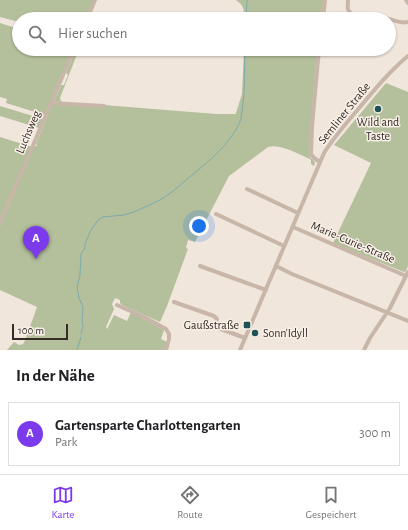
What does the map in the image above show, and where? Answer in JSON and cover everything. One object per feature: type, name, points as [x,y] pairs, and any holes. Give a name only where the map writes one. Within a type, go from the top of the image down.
[{"type":"street","points":[[90,12],[95,0]]},
{"type":"street","points":[[324,12],[325,0]]},
{"type":"street","points":[[348,0],[348,11],[349,12]]},
{"type":"street","points":[[396,22],[408,22]]},
{"type":"street","name":"Luchsweg","points":[[0,223],[71,56]]},
{"type":"street","points":[[318,56],[311,154],[320,162]]},
{"type":"street","name":"Semliner Straße","points":[[240,350],[320,162],[330,144],[349,119],[382,82],[408,56]]},
{"type":"street","points":[[52,103],[104,106]]},
{"type":"street","points":[[247,188],[298,213]]},
{"type":"street","points":[[216,214],[284,246]]},
{"type":"street","name":"Marie-Curie-Straße","points":[[292,227],[407,274]]},
{"type":"street","points":[[200,266],[266,290]]},
{"type":"street","points":[[276,266],[408,321]]},
{"type":"street","points":[[364,350],[370,338],[387,313],[407,274]]},
{"type":"street","points":[[174,302],[214,316],[217,319],[216,324],[218,328],[245,338]]},
{"type":"street","points":[[117,305],[166,329],[169,334],[166,350]]},
{"type":"green space","points":[[0,0],[94,0],[89,12],[12,12],[12,20],[0,17]]},
{"type":"green space","points":[[236,0],[324,0],[323,12],[244,12],[241,4]]},
{"type":"green space","points":[[0,23],[12,27],[12,56],[70,56],[45,115],[6,103],[7,99],[0,97]]},
{"type":"green space","points":[[73,56],[76,56],[60,98],[63,103],[54,101],[61,85],[64,85],[68,75],[66,73]]},
{"type":"green space","points":[[244,56],[317,56],[310,145],[310,157],[315,162],[314,166],[311,164],[310,159],[278,146],[273,146],[268,147],[229,176],[195,242],[188,240],[186,248],[188,249],[160,322],[122,305],[120,300],[115,298],[112,304],[114,309],[106,327],[107,329],[114,315],[127,321],[131,312],[164,330],[161,339],[167,342],[164,350],[7,350],[14,342],[19,345],[23,344],[37,307],[0,290],[0,226],[34,146],[37,146],[36,144],[52,105],[104,105],[216,114],[235,114],[242,94]]},
{"type":"green space","points":[[386,83],[408,92],[408,266],[404,272],[333,243],[371,163],[334,145]]},
{"type":"green space","points":[[0,106],[43,119],[39,128],[0,116]]},
{"type":"green space","points":[[0,137],[32,147],[0,221]]},
{"type":"waterway","points":[[246,12],[247,0]]},
{"type":"waterway","points":[[81,334],[83,326],[83,307],[79,298],[77,287],[80,275],[81,254],[85,248],[90,232],[98,220],[103,217],[124,215],[160,200],[172,192],[210,160],[225,145],[236,130],[241,119],[244,95],[245,56]]},
{"type":"waterway","points":[[77,350],[81,337]]},
{"type":"place","name":"Wild and Taste","points":[[378,109]]},
{"type":"place","name":"Gartensparte Charlottengarten","points":[[36,259]]},
{"type":"place","name":"Gaußstraße","points":[[247,325]]},
{"type":"place","name":"Sonn'Idyll","points":[[255,333]]}]
